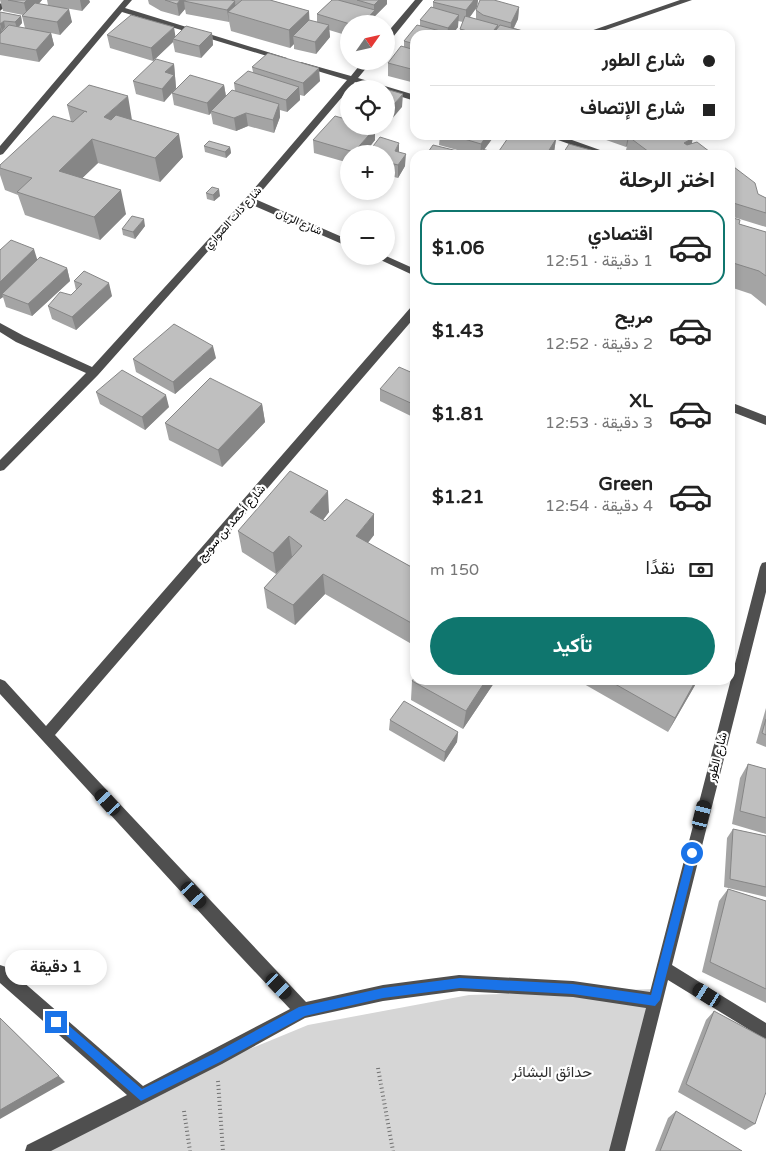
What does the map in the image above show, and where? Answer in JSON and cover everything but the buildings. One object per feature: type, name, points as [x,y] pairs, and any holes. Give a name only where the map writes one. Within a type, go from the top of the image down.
[{"type":"street","points":[[0,9],[8,0]]},
{"type":"street","points":[[0,152],[128,0]]},
{"type":"street","points":[[395,29],[419,0]]},
{"type":"street","points":[[598,30],[688,0]]},
{"type":"street","points":[[120,9],[359,80]]},
{"type":"street","name":"شارع ذات الصواري","points":[[0,467],[94,372],[249,200],[360,70]]},
{"type":"street","points":[[395,91],[410,95]]},
{"type":"street","points":[[563,140],[594,150]]},
{"type":"street","name":"شارع الريان","points":[[249,200],[340,240]]},
{"type":"street","points":[[395,264],[410,271]]},
{"type":"street","name":"شارع أحمد بن سويج","points":[[47,735],[410,316]]},
{"type":"street","points":[[0,327],[20,339],[94,372]]},
{"type":"street","points":[[735,408],[766,421]]},
{"type":"street","name":"شارع الطور","points":[[617,1151],[766,567]]},
{"type":"street","points":[[0,685],[230,936],[303,1011]]},
{"type":"street","points":[[663,968],[766,1032]]},
{"type":"street","points":[[0,973],[141,1096]]},
{"type":"street","points":[[33,1151],[216,1058],[303,1011],[383,993],[460,983],[573,989],[655,1000]]},
{"type":"path","points":[[216,1058],[223,1151]]},
{"type":"path","points":[[378,1068],[393,1151]]},
{"type":"path","points":[[184,1111],[190,1151]]},
{"type":"green space","name":"حدائق البشائر","points":[[654,989],[616,1151],[26,1151],[130,1098],[308,1025],[469,995]]},
{"type":"route","points":[[56,1022],[141,1096],[303,1011],[383,993],[460,983],[573,989],[655,1000],[692,853]]}]
